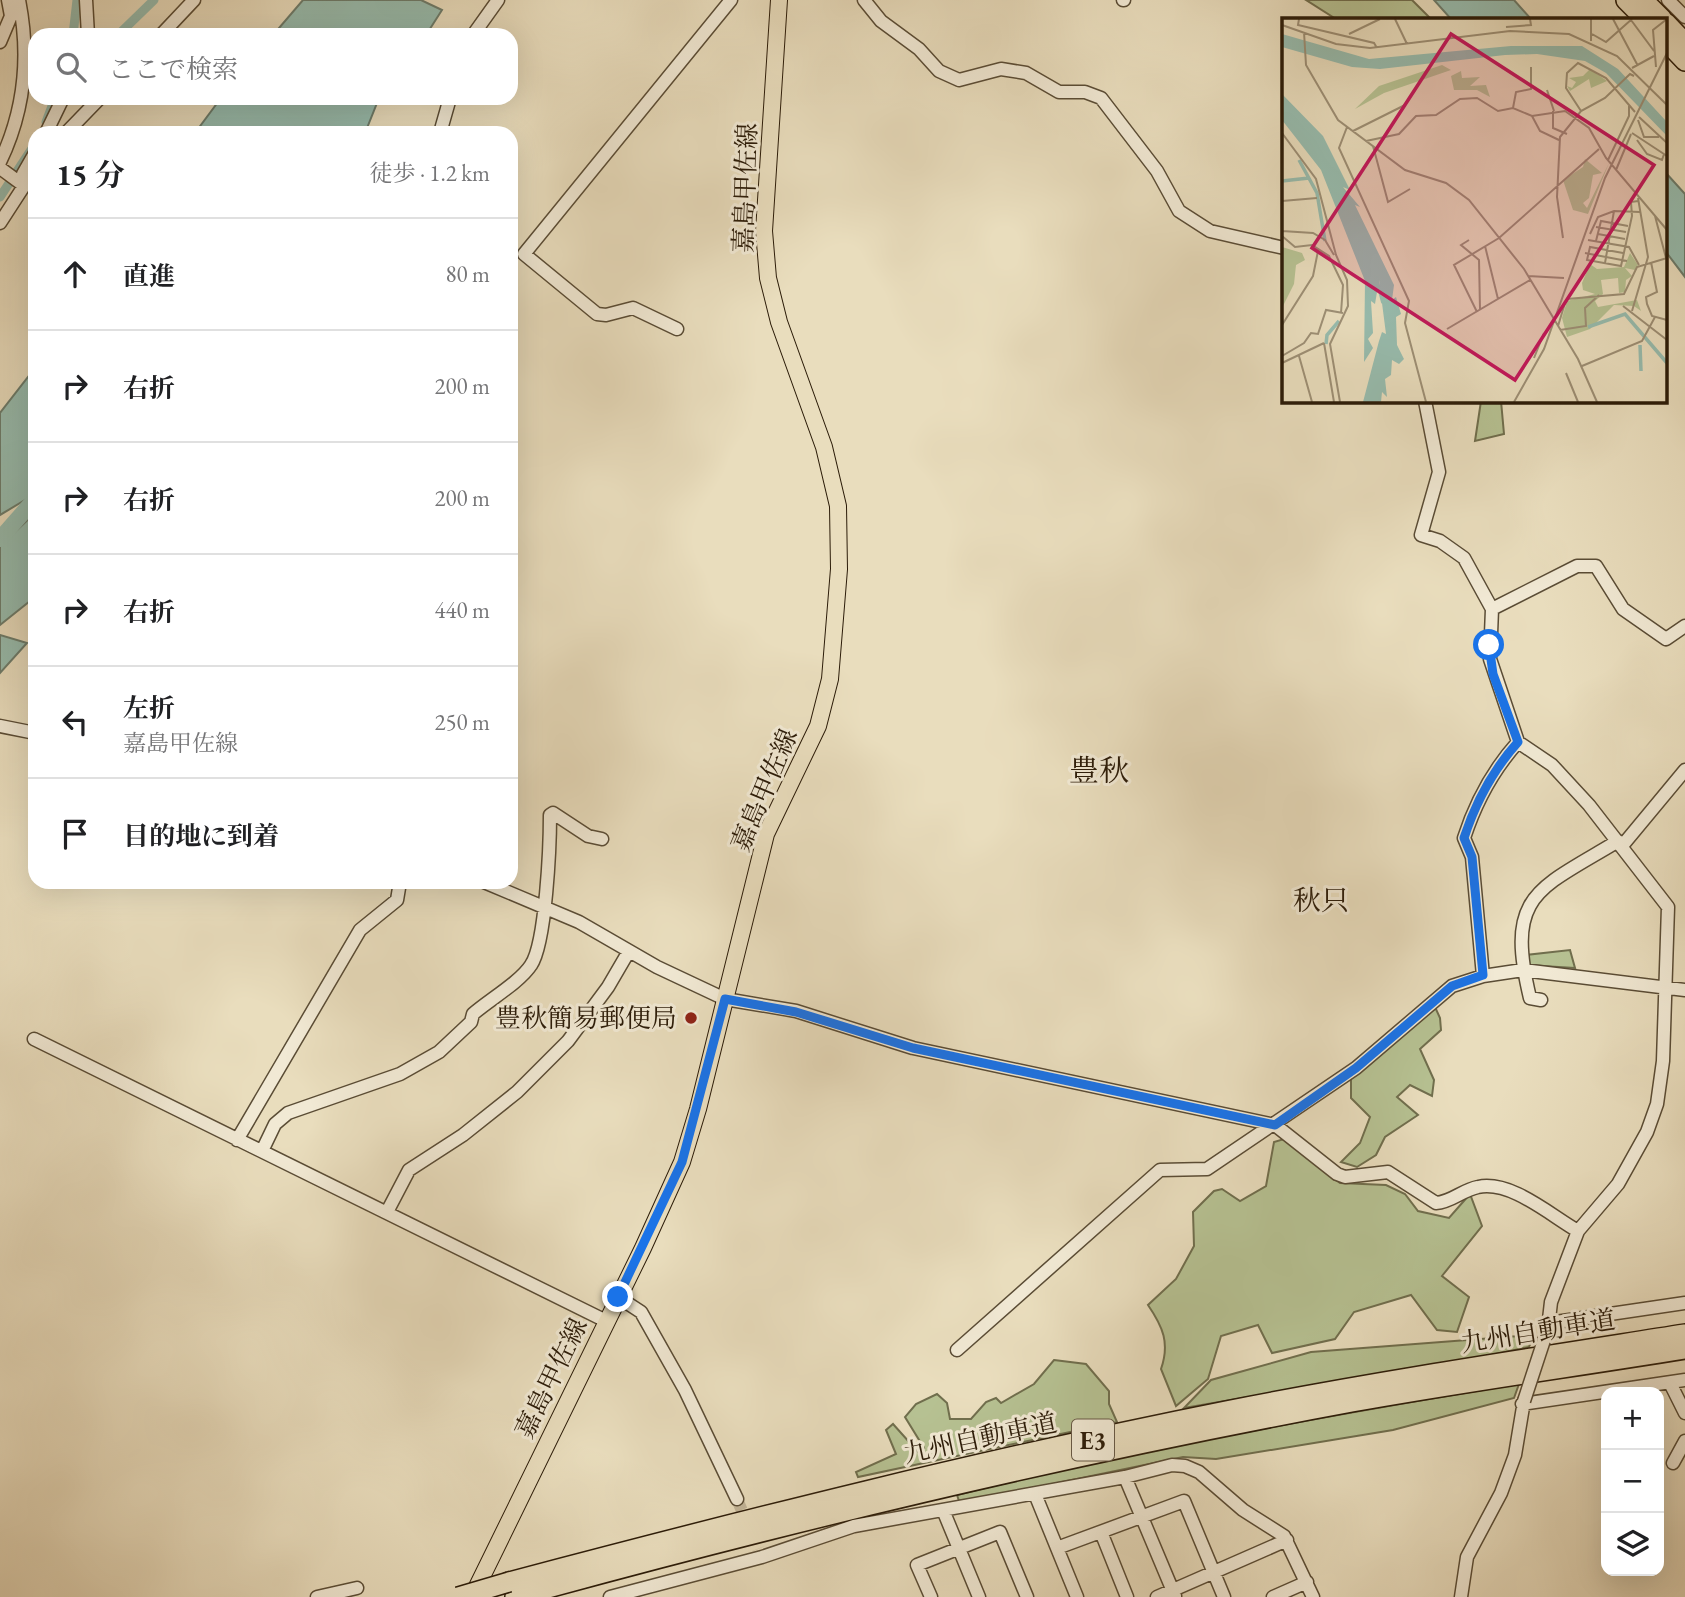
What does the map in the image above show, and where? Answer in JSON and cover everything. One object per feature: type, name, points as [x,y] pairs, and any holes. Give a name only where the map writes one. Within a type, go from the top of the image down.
[{"type":"highway","points":[[1626,0],[1644,18]]},
{"type":"highway","points":[[1643,0],[1661,18]]},
{"type":"highway","points":[[1668,25],[1685,43]]},
{"type":"highway","points":[[1668,43],[1685,61]]},
{"type":"highway","name":"九州自動車道","points":[[512,1590],[820,1500],[1214,1414],[1437,1373],[1685,1335]]},
{"type":"highway","name":"九州自動車道","points":[[458,1597],[512,1590],[1030,1467],[1353,1402],[1685,1349]]},
{"type":"main road","name":"嘉島甲佐線","points":[[472,1597],[682,1162],[766,834],[818,726],[830,680],[839,569],[838,506],[831,474],[779,322],[768,278],[765,195],[779,0]]},
{"type":"street","points":[[0,42],[11,16],[8,0]]},
{"type":"street","points":[[0,162],[15,122],[26,68],[19,0]]},
{"type":"street","points":[[86,0],[88,28]]},
{"type":"street","points":[[168,28],[194,0]]},
{"type":"street","points":[[479,28],[498,0]]},
{"type":"street","points":[[677,329],[632,307],[606,315],[597,314],[524,254],[732,0]]},
{"type":"street","points":[[864,0],[881,21],[919,48],[939,71],[959,80],[1001,69],[1026,73],[1059,92],[1085,92],[1101,98],[1157,171],[1179,211],[1210,231],[1282,248]]},
{"type":"street","points":[[1668,0],[1685,17]]},
{"type":"street","points":[[49,126],[60,105]]},
{"type":"street","points":[[73,126],[93,105]]},
{"type":"street","points":[[442,126],[448,105]]},
{"type":"street","points":[[0,167],[21,183]]},
{"type":"street","points":[[0,223],[28,168]]},
{"type":"street","points":[[21,183],[28,176]]},
{"type":"street","points":[[1425,402],[1439,472],[1422,535],[1440,541],[1464,558],[1492,609],[1490,659],[1518,742],[1552,765],[1620,844],[1668,907],[1663,1061],[1657,1104],[1647,1132],[1618,1184],[1578,1231],[1550,1302],[1549,1326],[1523,1403],[1515,1455],[1501,1493],[1467,1557],[1461,1597]]},
{"type":"street","points":[[1492,609],[1577,566],[1596,566],[1623,609],[1666,639],[1685,626]]},
{"type":"street","points":[[0,726],[28,732]]},
{"type":"street","points":[[1483,975],[1472,857],[1464,838],[1473,809],[1495,768],[1518,742]]},
{"type":"street","points":[[1541,1000],[1530,998],[1523,970],[1522,920],[1528,905],[1558,877],[1620,844],[1685,770]]},
{"type":"street","points":[[262,1151],[275,1124],[288,1112],[400,1074],[439,1052],[471,1022],[473,1014],[530,967],[539,944],[544,907],[550,860],[550,815],[557,814],[588,836],[602,839]]},
{"type":"street","points":[[237,1140],[360,930],[397,900],[399,889]]},
{"type":"street","points":[[501,889],[579,922],[629,951],[725,999],[796,1012],[913,1048],[1275,1125],[1328,1169],[1345,1177],[1388,1172],[1436,1203],[1472,1189],[1493,1186],[1512,1192],[1578,1231]]},
{"type":"street","points":[[387,1212],[408,1170],[463,1135],[517,1092],[568,1041],[608,987],[629,951]]},
{"type":"street","points":[[957,1350],[1160,1170],[1207,1169],[1356,1068],[1452,986],[1483,975],[1523,970],[1685,990]]},
{"type":"street","points":[[34,1039],[606,1321]]},
{"type":"street","points":[[618,1297],[641,1312],[685,1390],[737,1499]]},
{"type":"street","points":[[1549,1326],[1685,1303]]},
{"type":"street","points":[[1523,1403],[1685,1380]]},
{"type":"street","points":[[1670,1383],[1685,1413]]},
{"type":"street","points":[[1673,1463],[1685,1441]]},
{"type":"street","points":[[610,1597],[631,1594],[843,1529],[1125,1477],[1172,1465],[1185,1466],[1199,1472],[1243,1510],[1287,1540],[1313,1597]]},
{"type":"street","points":[[1125,1477],[1174,1594]]},
{"type":"street","points":[[1035,1494],[1077,1597]]},
{"type":"street","points":[[1057,1548],[1184,1501],[1224,1597]]},
{"type":"street","points":[[943,1510],[979,1597]]},
{"type":"street","points":[[931,1597],[917,1565],[999,1532],[1027,1597]]},
{"type":"street","points":[[1101,1532],[1127,1597]]},
{"type":"street","points":[[1157,1597],[1174,1594],[1213,1573],[1287,1540]]},
{"type":"street","points":[[1273,1597],[1307,1582]]},
{"type":"street","points":[[317,1597],[357,1588]]},
{"type":"shaded area","points":[[303,0],[421,0],[442,10],[430,28],[279,28]]},
{"type":"shaded area","points":[[1306,0],[1412,0],[1430,18],[1334,18]]},
{"type":"shaded area","points":[[1434,0],[1514,0],[1530,18],[1450,18]]},
{"type":"shaded area","points":[[216,105],[376,105],[368,126],[200,126]]},
{"type":"shaded area","points":[[1668,175],[1685,194],[1685,277],[1668,255]]},
{"type":"shaded area","points":[[28,377],[28,498],[0,515],[0,413]]},
{"type":"shaded area","points":[[1481,402],[1501,402],[1504,434],[1475,441]]},
{"type":"shaded area","points":[[28,520],[28,603],[0,625],[0,546]]},
{"type":"shaded area","points":[[0,635],[27,643],[0,673]]},
{"type":"shaded area","points":[[1570,950],[1575,968],[1526,965],[1526,955]]},
{"type":"shaded area","points":[[1435,1007],[1441,1030],[1420,1049],[1434,1080],[1432,1096],[1410,1085],[1397,1097],[1418,1115],[1385,1137],[1376,1155],[1357,1167],[1341,1162],[1360,1143],[1370,1117],[1351,1098],[1351,1076]]},
{"type":"shaded area","points":[[1284,1139],[1340,1183],[1386,1185],[1405,1194],[1418,1211],[1449,1218],[1470,1194],[1482,1226],[1442,1276],[1469,1297],[1457,1332],[1437,1330],[1411,1295],[1354,1312],[1335,1339],[1272,1353],[1258,1325],[1221,1336],[1208,1379],[1176,1406],[1161,1369],[1165,1351],[1164,1336],[1148,1305],[1176,1279],[1194,1246],[1193,1212],[1214,1191],[1222,1189],[1240,1201],[1266,1186],[1274,1142]]},
{"type":"shaded area","points":[[1534,1335],[1529,1347],[1482,1357],[1184,1408],[1211,1380],[1311,1352]]},
{"type":"shaded area","points":[[1054,1360],[1086,1364],[1109,1391],[1109,1404],[1117,1422],[858,1477],[856,1472],[896,1454],[886,1430],[893,1424],[918,1452],[924,1448],[905,1417],[916,1404],[937,1394],[947,1403],[950,1419],[971,1419],[986,1402],[996,1398],[1001,1403],[1034,1384]]},
{"type":"shaded area","points":[[1519,1384],[1514,1398],[1393,1430],[1216,1459],[1183,1457],[980,1499],[959,1501],[957,1495],[1236,1434]]},
{"type":"waterway","points":[[74,28],[77,0]]},
{"type":"waterway","points":[[125,28],[154,0]]},
{"type":"waterway","points":[[46,122],[52,105]]},
{"type":"waterway","points":[[0,197],[28,155]]},
{"type":"waterway","points":[[0,539],[28,507]]},
{"type":"tunnel","points":[[737,1499],[758,1549]]},
{"type":"place","name":"豊秋簡易郵便局","points":[[691,1018]]},
{"type":"district","name":"豊秋","points":[[1099,770]]},
{"type":"district","name":"秋只","points":[[1321,900]]},
{"type":"route","points":[[618,1297],[682,1162],[709,1069],[725,999],[796,1012],[913,1048],[1275,1125],[1356,1068],[1452,986],[1483,975],[1472,857],[1464,838],[1473,809],[1495,768],[1518,742],[1493,674],[1489,645]]}]
